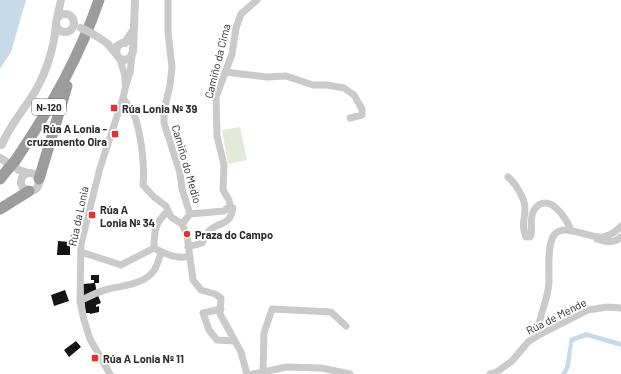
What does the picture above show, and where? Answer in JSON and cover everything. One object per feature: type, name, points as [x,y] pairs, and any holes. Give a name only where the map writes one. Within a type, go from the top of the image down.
[{"type":"highway","name":"N-120","points":[[0,179],[46,113],[79,50],[99,0]]},
{"type":"highway","points":[[39,179],[79,50]]},
{"type":"highway","points":[[0,209],[29,191]]},
{"type":"street","points":[[51,52],[61,0]]},
{"type":"street","points":[[10,164],[28,173],[33,173],[39,179],[37,188],[29,191],[24,188],[21,180],[10,164],[1,147],[4,138],[36,90],[51,52],[60,35],[74,25],[65,0]]},
{"type":"street","points":[[93,34],[107,43],[118,57],[125,60],[132,53],[135,0]]},
{"type":"street","name":"Camiño do Medio","points":[[168,0],[168,32],[172,67],[170,85],[164,111],[164,123],[180,173],[182,189],[190,214]]},
{"type":"street","name":"Camiño da Cima","points":[[230,206],[229,200],[223,190],[224,165],[217,136],[216,98],[232,54],[240,14],[257,0]]},
{"type":"street","points":[[56,22],[64,14],[72,17],[81,28],[93,34],[110,41],[130,45],[132,53]]},
{"type":"street","points":[[56,22],[59,29],[67,31],[81,28]]},
{"type":"street","points":[[118,57],[117,46],[123,43],[130,36],[133,27]]},
{"type":"street","name":"Rúa da Lonia","points":[[110,374],[90,339],[84,320],[80,301],[81,244],[100,168],[130,73],[132,53]]},
{"type":"street","name":"Rúa da Lonia","points":[[118,57],[125,76],[126,85]]},
{"type":"street","points":[[225,72],[267,77],[286,76],[313,85],[327,85],[344,88],[354,95],[362,109],[362,115],[350,118]]},
{"type":"street","points":[[123,98],[134,116],[142,150],[144,175],[143,185],[154,197],[166,206],[171,217],[182,224],[187,235],[193,280],[201,290],[215,294],[221,298],[220,314],[241,352],[247,374]]},
{"type":"street","points":[[0,134],[16,120]]},
{"type":"street","points":[[21,180],[23,176],[28,173]]},
{"type":"street","points":[[508,177],[521,194],[525,205],[523,224],[526,237],[530,236],[532,232],[532,218],[535,210],[542,204],[555,207],[562,212],[569,222],[572,231]]},
{"type":"street","points":[[182,224],[190,214],[224,211],[230,206],[233,208],[232,215],[228,222],[219,225],[209,232],[202,243],[188,247]]},
{"type":"street","points":[[154,248],[154,230],[161,217],[168,211]]},
{"type":"street","points":[[591,236],[603,237],[612,234],[621,226]]},
{"type":"street","points":[[536,336],[537,327],[549,284],[550,246],[552,238],[556,233],[562,231],[572,231],[591,236],[607,243],[618,240],[621,237]]},
{"type":"street","points":[[81,252],[121,265],[154,248]]},
{"type":"street","points":[[154,248],[161,252],[181,258],[190,256]]},
{"type":"street","points":[[80,301],[98,292],[125,285],[130,286],[144,279],[152,274],[161,252]]},
{"type":"street","name":"Rúa de Mende","points":[[490,374],[496,373],[512,361],[528,342],[536,336],[588,310],[607,307],[621,308]]},
{"type":"street","points":[[221,309],[204,313],[209,330],[217,340],[234,341]]},
{"type":"street","points":[[263,372],[264,333],[272,309],[331,312],[346,326]]},
{"type":"street","points":[[254,374],[287,367],[321,368],[350,374]]},
{"type":"green space","points":[[240,127],[247,160],[228,164],[222,130]]},
{"type":"water","points":[[0,0],[26,0],[11,52],[0,69]]},
{"type":"water","points":[[586,332],[621,342],[621,347],[587,337],[573,342],[570,367],[566,374],[561,374],[565,367],[570,338]]},
{"type":"building","points":[[58,241],[70,242],[70,255],[57,255]]},
{"type":"building","points":[[91,275],[99,275],[99,283],[95,283],[97,293],[84,298],[83,284],[94,283],[94,280],[91,280]]},
{"type":"building","points":[[65,290],[69,301],[54,306],[51,295]]},
{"type":"building","points":[[97,293],[101,303],[96,305],[96,307],[99,306],[99,312],[90,314],[86,313],[84,299]]},
{"type":"building","points":[[76,341],[81,347],[69,357],[64,350]]},
{"type":"place","name":"Rúa Lonia Nº 39","points":[[114,108]]},
{"type":"place","name":"Rúa A Lonia - cruzamento Oira","points":[[115,134]]},
{"type":"place","name":"Rúa A Lonia Nº 34","points":[[92,215]]},
{"type":"place","name":"Praza do Campo","points":[[187,234]]},
{"type":"place","name":"Rúa A Lonia Nº 11","points":[[95,358]]}]
